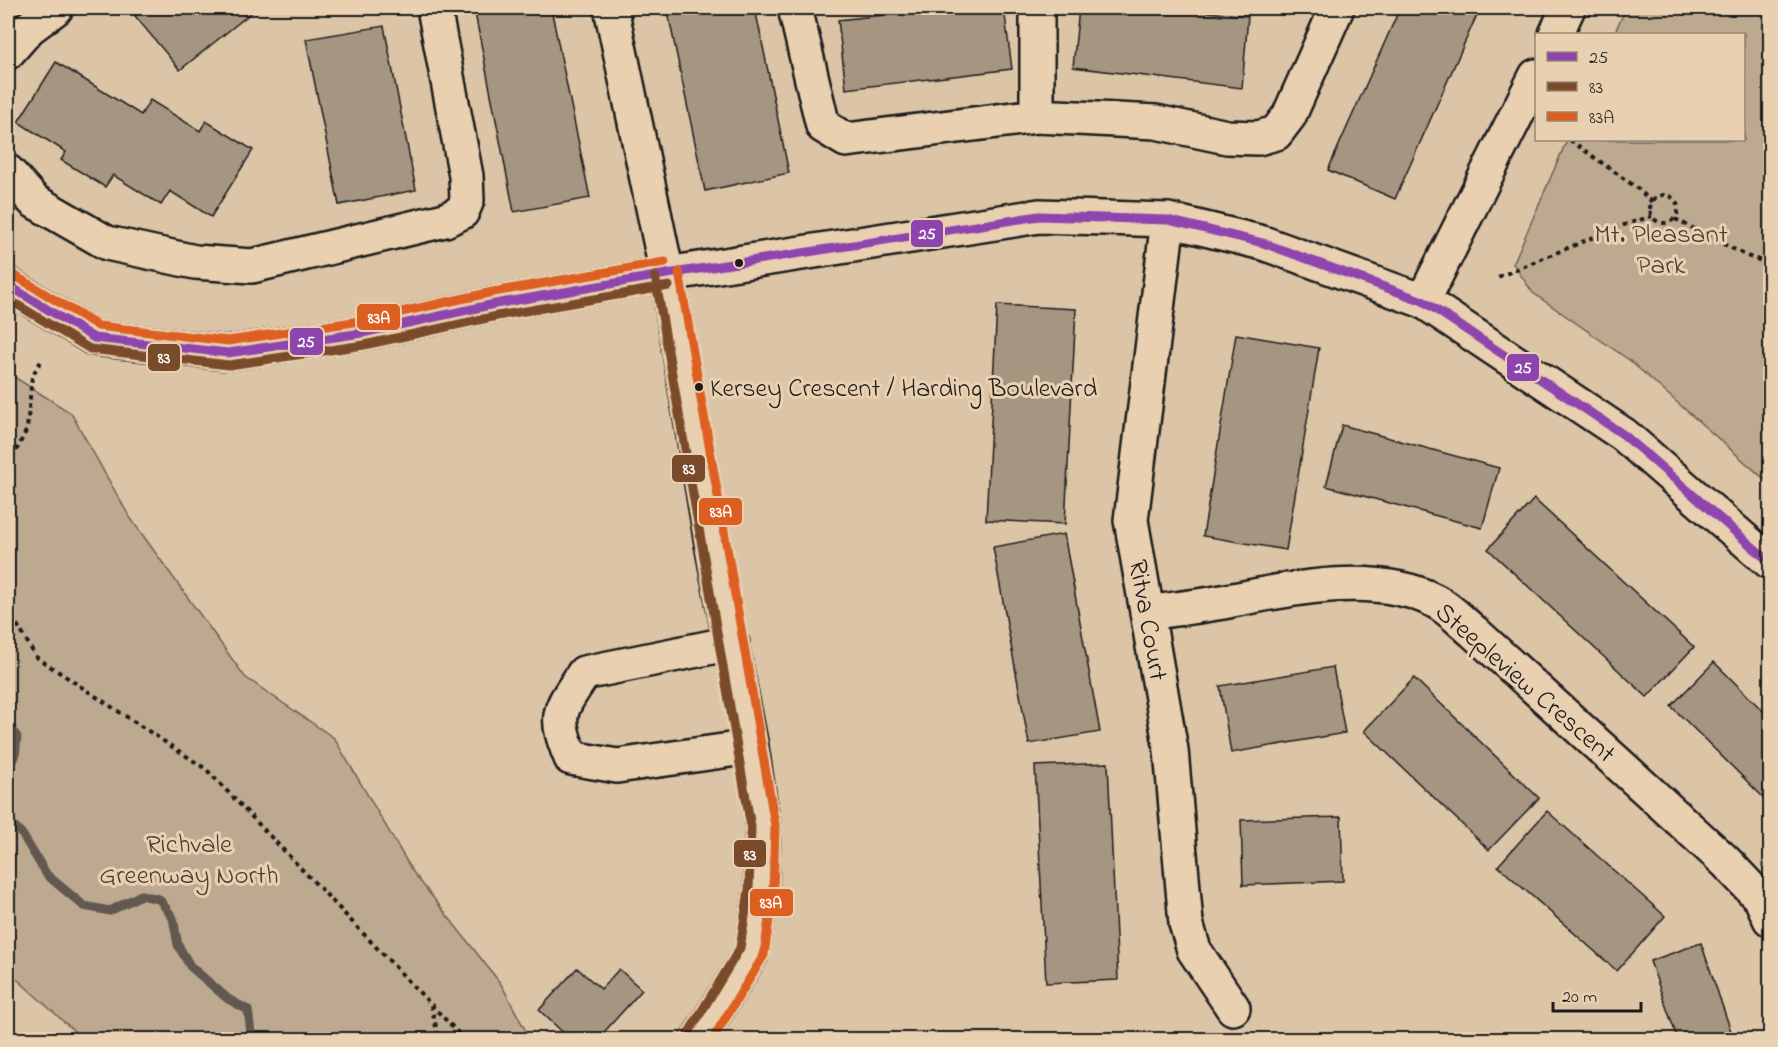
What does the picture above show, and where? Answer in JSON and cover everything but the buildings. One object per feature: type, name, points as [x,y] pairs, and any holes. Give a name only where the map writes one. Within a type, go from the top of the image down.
[{"type":"street","points":[[8,52],[29,28],[56,8]]},
{"type":"street","points":[[8,172],[34,201],[107,243],[195,262],[252,266],[445,220],[462,212],[467,200],[466,176],[434,8]]},
{"type":"street","points":[[611,8],[667,274],[712,544],[751,747],[763,826],[761,891],[752,952],[698,1040]]},
{"type":"street","points":[[795,8],[823,126],[846,140],[1037,116],[1156,122],[1227,137],[1258,138],[1276,133],[1289,116],[1337,8]]},
{"type":"street","points":[[1037,8],[1037,116]]},
{"type":"street","points":[[1556,33],[1568,8]]},
{"type":"street","points":[[1423,301],[1535,78]]},
{"type":"street","points":[[8,285],[94,338],[228,353],[362,333],[495,304],[667,274],[1039,216],[1168,220],[1263,243],[1423,301],[1624,435],[1770,562]]},
{"type":"street","name":"Ritva Court","points":[[1168,220],[1131,520],[1171,750],[1186,923],[1194,950],[1233,1008]]},
{"type":"street","name":"Steepleview Crescent","points":[[1147,613],[1227,601],[1285,589],[1342,585],[1391,586],[1435,601],[1474,632],[1726,862],[1761,898],[1770,919]]},
{"type":"street","points":[[732,643],[584,673],[560,709],[560,732],[572,758],[617,766],[751,747]]},
{"type":"path","points":[[1571,141],[1637,188],[1652,202],[1652,216]]},
{"type":"path","points":[[1652,202],[1664,195],[1673,198],[1678,206],[1675,219]]},
{"type":"path","points":[[1652,216],[1663,223],[1675,219],[1748,256],[1770,264]]},
{"type":"path","points":[[1498,277],[1618,227],[1652,216]]},
{"type":"path","points":[[8,467],[27,429],[32,376],[43,358]]},
{"type":"path","points":[[8,609],[36,657],[206,770],[465,1040]]},
{"type":"path","points":[[431,1004],[439,1040]]},
{"type":"green space","name":"Mt. Pleasant Park","points":[[1626,8],[1770,8],[1770,484],[1629,360],[1533,293],[1513,264],[1567,141],[1745,141],[1745,33],[1614,33]]},
{"type":"green space","name":"Richvale Greenway North","points":[[8,373],[71,413],[129,516],[245,677],[334,738],[413,872],[501,984],[530,1039],[83,1039],[8,971]]},
{"type":"waterway","points":[[8,725],[17,737],[15,757],[8,763]]},
{"type":"waterway","points":[[8,822],[22,834],[47,875],[84,906],[110,911],[141,895],[159,899],[173,918],[178,945],[190,966],[228,999],[248,1010],[252,1040]]},
{"type":"transit line","name":"25","points":[[8,285],[94,338],[228,353],[362,333],[495,304],[667,274],[1039,216],[1168,220],[1263,243],[1423,301],[1624,435],[1770,562]]},
{"type":"transit line","name":"83A","points":[[14,275],[98,326],[228,341],[360,321],[493,292],[665,262]]},
{"type":"transit line","name":"83A","points":[[679,272],[775,825],[773,891],[764,955],[712,1040]]},
{"type":"transit line","name":"83","points":[[655,276],[751,827],[749,890],[740,948],[688,1034]]},
{"type":"transit line","name":"83","points":[[8,299],[90,349],[229,365],[364,345],[497,316],[669,286]]},
{"type":"place","name":"Kersey Crescent / Harding Boulevard","points":[[699,387]]}]
